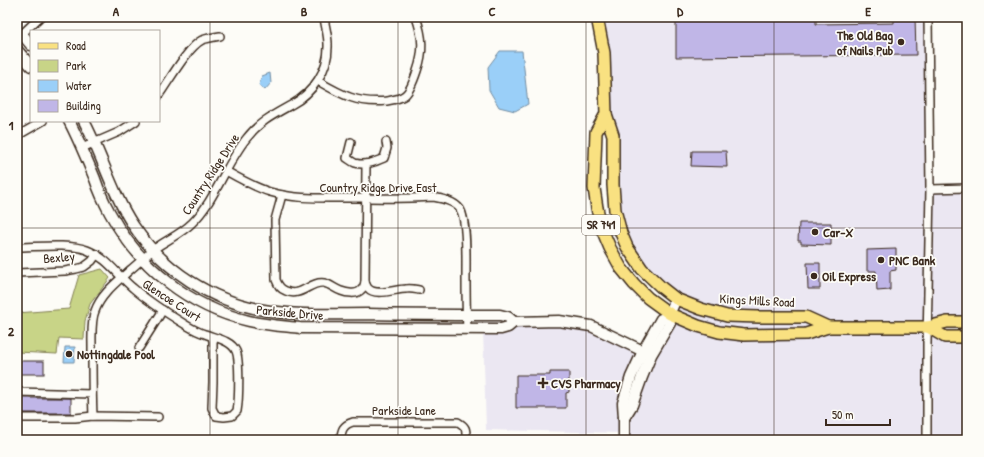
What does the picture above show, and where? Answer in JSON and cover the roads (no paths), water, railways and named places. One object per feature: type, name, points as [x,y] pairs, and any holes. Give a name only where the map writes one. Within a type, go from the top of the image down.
[{"type":"main road","name":"SR 741","points":[[597,17],[604,53],[606,114],[613,135],[613,185],[615,210],[621,233],[627,247],[642,269],[676,299]]},
{"type":"main road","name":"SR 741","points":[[606,114],[596,132],[594,188],[602,226],[610,248],[621,268],[648,298],[669,316]]},
{"type":"main road","name":"Kings Mills Road","points":[[676,299],[701,309],[726,316],[806,317],[828,327]]},
{"type":"main road","name":"Kings Mills Road","points":[[669,316],[719,332],[744,335],[806,334],[828,327],[928,327],[947,322],[967,322]]},
{"type":"main road","points":[[928,327],[945,337],[967,337]]},
{"type":"street","points":[[30,44],[19,34],[40,17]]},
{"type":"street","name":"Country Ridge Drive","points":[[93,416],[92,338],[94,312],[99,302],[107,292],[142,259],[184,230],[202,213],[238,150],[255,129],[271,116],[292,105],[313,88],[325,65],[328,52],[327,30],[324,17]]},
{"type":"street","points":[[318,80],[347,97],[360,100],[380,102],[393,100],[405,95],[420,64],[422,50],[422,37],[416,17]]},
{"type":"street","points":[[927,440],[930,189],[928,17]]},
{"type":"street","points":[[160,94],[192,48],[202,40],[220,36]]},
{"type":"street","points":[[17,50],[30,65]]},
{"type":"street","points":[[17,136],[41,122]]},
{"type":"street","name":"Parkside Drive","points":[[69,122],[109,212],[122,234],[151,268],[170,284],[202,305],[250,322],[300,328],[501,329],[508,327],[514,322]]},
{"type":"street","name":"Parkside Drive","points":[[84,122],[114,191],[123,208],[133,225],[153,250],[177,272],[193,283],[228,301],[252,308],[284,313],[500,315],[514,322],[558,321],[591,326],[643,350]]},
{"type":"street","points":[[82,148],[119,132],[134,122]]},
{"type":"street","points":[[350,142],[347,158],[354,163],[366,164],[384,158],[386,142]]},
{"type":"street","points":[[282,195],[276,212],[274,227],[276,280],[278,286],[283,290],[296,293],[317,284],[324,283],[347,293],[360,292],[365,282],[366,164]]},
{"type":"street","name":"Country Ridge Drive East","points":[[226,171],[259,188],[290,197],[433,197],[448,200],[454,203],[462,213],[464,220],[466,329]]},
{"type":"street","points":[[930,189],[967,188]]},
{"type":"street","name":"Bexley","points":[[17,247],[66,246],[79,248],[97,254],[122,278]]},
{"type":"street","name":"Bexley","points":[[17,273],[76,270],[84,267],[92,261],[97,254]]},
{"type":"street","name":"Glencoe Court","points":[[122,278],[133,288],[187,326],[232,345],[237,352],[238,368],[238,404],[237,411],[232,416],[216,416],[212,408],[212,337]]},
{"type":"street","points":[[365,282],[370,290],[379,292],[390,292],[404,289],[419,290]]},
{"type":"street","points":[[624,418],[632,405],[651,355],[670,323],[669,316],[676,299]]},
{"type":"street","points":[[139,348],[163,310]]},
{"type":"street","points":[[624,440],[623,403],[631,377],[643,350],[661,319],[669,316]]},
{"type":"street","points":[[17,392],[92,394]]},
{"type":"street","points":[[17,418],[75,418],[93,416],[158,418]]},
{"type":"street","name":"Parkside Lane","points":[[341,440],[341,435],[344,428],[353,422],[458,422],[463,425],[466,431],[466,440]]},
{"type":"water","points":[[500,51],[522,51],[528,104],[515,111],[499,107],[489,90],[488,67]]},
{"type":"water","points":[[270,73],[271,83],[265,90],[259,85],[262,76]]},
{"type":"water","name":"Nottingdale Pool","points":[[65,347],[75,347],[74,362],[64,362]]},
{"type":"place","name":"The Old Bag of Nails Pub","points":[[901,42]]},
{"type":"place","name":"Car-X","points":[[815,232]]},
{"type":"place","name":"PNC Bank","points":[[881,260]]},
{"type":"place","name":"Oil Express","points":[[814,276]]},
{"type":"place","name":"Nottingdale Pool","points":[[69,354]]},
{"type":"place","name":"CVS Pharmacy","points":[[543,383]]}]
